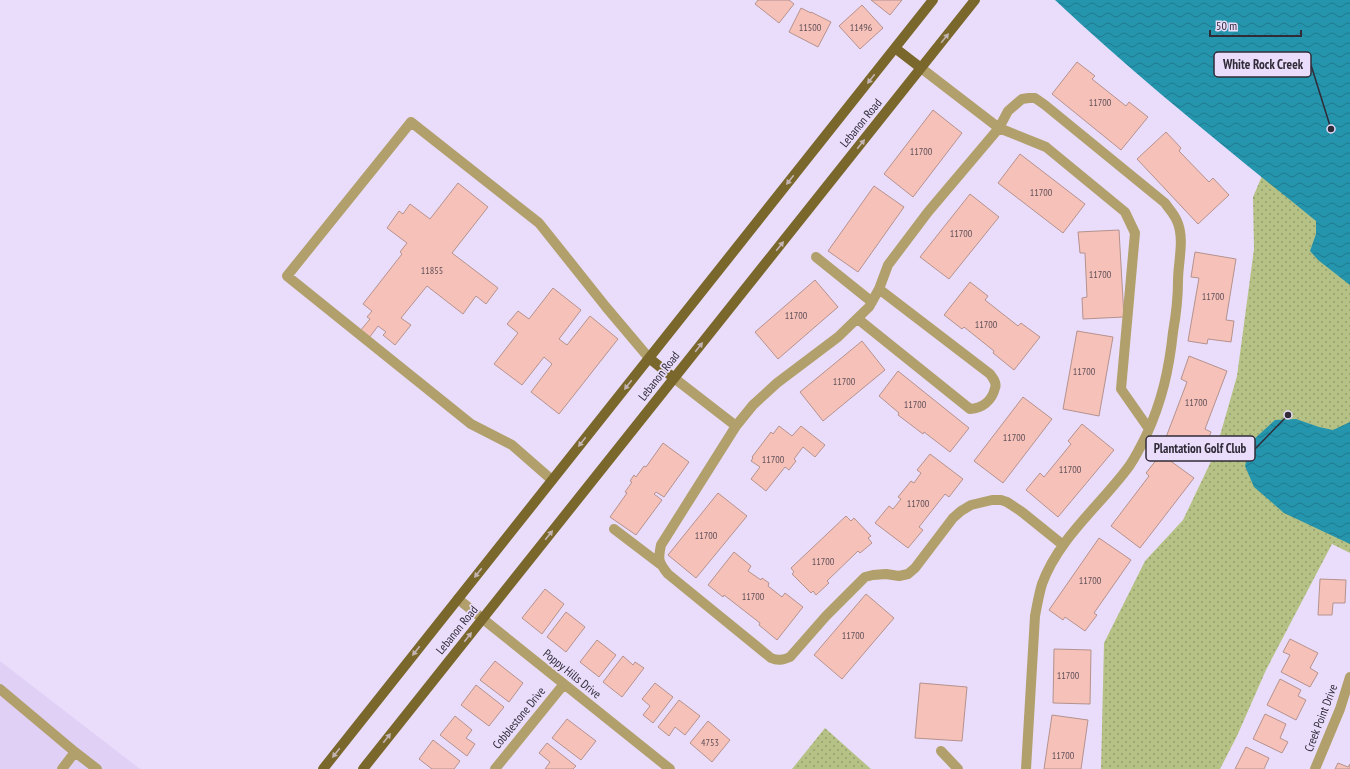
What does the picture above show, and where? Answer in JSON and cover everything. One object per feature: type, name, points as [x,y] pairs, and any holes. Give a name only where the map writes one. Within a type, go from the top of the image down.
[{"type":"main road","name":"Lebanon Road","points":[[323,769],[933,0]]},
{"type":"main road","name":"Lebanon Road","points":[[363,769],[975,0]]},
{"type":"main road","points":[[895,48],[921,68]]},
{"type":"main road","points":[[649,358],[674,378]]},
{"type":"street","points":[[921,68],[999,128],[1046,147],[1125,212],[1135,233],[1121,389],[1149,428]]},
{"type":"street","points":[[660,564],[659,555],[661,545],[736,426],[753,405],[777,383],[838,337],[858,319],[872,302],[879,289],[888,265],[928,212],[999,128],[1008,112],[1022,99],[1035,98],[1165,203],[1177,221],[1180,241],[1178,297],[1167,378],[1160,403],[1130,465],[1064,545],[1043,582],[1036,610],[1026,769]]},
{"type":"street","points":[[552,480],[512,445],[471,424],[287,276],[411,122],[539,223],[649,358]]},
{"type":"street","points":[[816,258],[872,302]]},
{"type":"street","points":[[858,319],[970,409],[977,409],[985,405],[990,398],[996,388],[990,374],[879,289]]},
{"type":"street","points":[[674,378],[736,426]]},
{"type":"street","points":[[614,529],[660,564],[674,578],[771,658],[776,660],[790,657],[826,616],[865,577],[886,574],[899,576],[908,574],[915,568],[953,518],[971,505],[992,500],[1007,502],[1064,545]]},
{"type":"street","name":"Poppy Hills Drive","points":[[458,599],[670,769]]},
{"type":"street","name":"Creek Point Drive","points":[[1315,769],[1340,708],[1350,677]]},
{"type":"street","name":"Cobblestone Drive","points":[[495,769],[564,684]]},
{"type":"street","points":[[0,689],[97,769]]},
{"type":"street","points":[[942,751],[958,769]]},
{"type":"street","points":[[62,769],[76,752]]},
{"type":"shaded area","points":[[0,661],[140,769],[0,769]]},
{"type":"green space","points":[[1350,26],[1350,553],[1332,544],[1266,670],[1237,736],[1220,769],[1101,769],[1104,643],[1145,561],[1183,520],[1215,453],[1237,376],[1254,249],[1253,197],[1300,87]]},
{"type":"green space","points":[[825,728],[871,769],[792,769]]},
{"type":"water","points":[[1055,0],[1350,0],[1350,285],[1318,260],[1310,251],[1316,234],[1316,221],[1151,85]]},
{"type":"water","points":[[1296,419],[1333,430],[1350,422],[1350,544],[1284,513],[1254,487],[1245,466],[1252,441],[1275,420]]},
{"type":"building","points":[[758,0],[789,0],[794,4],[779,23],[755,4]]},
{"type":"building","points":[[871,0],[902,0],[890,15]]},
{"type":"building","points":[[862,5],[883,28],[860,49],[839,26]]},
{"type":"building","points":[[801,8],[831,22],[818,47],[789,32]]},
{"type":"building","points":[[1077,62],[1095,76],[1092,79],[1126,106],[1129,102],[1148,117],[1121,150],[1052,94]]},
{"type":"building","points":[[933,110],[962,133],[913,197],[884,174]]},
{"type":"building","points":[[1166,132],[1181,148],[1179,151],[1209,182],[1213,178],[1229,195],[1198,224],[1137,159]]},
{"type":"building","points":[[1020,154],[1085,204],[1063,233],[998,183]]},
{"type":"building","points":[[458,183],[488,207],[452,253],[498,288],[486,304],[476,296],[463,314],[427,286],[401,318],[411,325],[395,345],[383,335],[386,332],[378,326],[369,338],[360,331],[370,319],[367,317],[372,311],[363,304],[402,254],[400,252],[407,243],[387,228],[399,211],[403,214],[410,204],[430,219]]},
{"type":"building","points":[[874,186],[904,207],[858,272],[828,251]]},
{"type":"building","points":[[970,194],[999,217],[949,279],[920,257]]},
{"type":"building","points":[[1119,230],[1124,317],[1083,319],[1082,298],[1087,297],[1085,253],[1080,253],[1078,232]]},
{"type":"building","points":[[1195,252],[1236,259],[1226,320],[1234,321],[1231,342],[1208,339],[1207,344],[1188,341],[1199,278],[1191,277]]},
{"type":"building","points":[[815,280],[838,307],[778,359],[755,332]]},
{"type":"building","points":[[970,282],[988,296],[985,300],[1018,326],[1021,323],[1040,337],[1014,370],[993,353],[994,351],[964,327],[962,329],[944,315]]},
{"type":"building","points":[[553,288],[581,310],[559,339],[567,345],[590,316],[618,339],[559,414],[531,392],[552,364],[544,357],[522,385],[494,364],[518,333],[507,324],[518,311],[529,319]]},
{"type":"building","points":[[1077,331],[1113,337],[1099,416],[1063,409]]},
{"type":"building","points":[[862,341],[885,370],[823,421],[800,392]]},
{"type":"building","points":[[1189,356],[1227,371],[1205,429],[1211,432],[1202,455],[1165,440],[1187,382],[1181,379]]},
{"type":"building","points":[[898,371],[969,428],[950,452],[924,432],[923,434],[898,415],[899,413],[879,396]]},
{"type":"building","points":[[1023,397],[1052,419],[1003,483],[974,461]]},
{"type":"building","points":[[1082,424],[1114,450],[1058,517],[1026,490],[1040,473],[1044,477],[1071,444],[1068,441]]},
{"type":"building","points":[[779,426],[792,436],[801,426],[825,445],[815,457],[803,447],[794,459],[796,461],[789,470],[785,467],[766,491],[751,479],[760,467],[751,461],[753,458],[752,457],[771,432],[773,434]]},
{"type":"building","points":[[663,443],[689,462],[664,497],[656,492],[654,494],[662,500],[636,535],[610,517],[627,493],[625,492],[632,482],[630,481],[634,475],[636,477],[644,466],[646,467]]},
{"type":"building","points":[[930,454],[963,479],[949,497],[945,494],[919,527],[923,530],[908,548],[875,523],[889,506],[893,509],[901,499],[898,497],[911,481],[914,483],[921,473],[917,470]]},
{"type":"building","points":[[1161,454],[1194,478],[1140,548],[1111,526],[1149,476],[1146,473]]},
{"type":"building","points":[[718,493],[747,516],[696,578],[668,555]]},
{"type":"building","points":[[846,516],[851,521],[854,518],[871,536],[868,538],[872,543],[860,553],[858,551],[827,581],[829,583],[816,595],[813,591],[811,593],[792,574],[794,572],[791,568]]},
{"type":"building","points":[[1099,538],[1131,560],[1094,613],[1097,615],[1085,631],[1065,617],[1063,620],[1049,610]]},
{"type":"building","points":[[734,552],[751,566],[748,571],[761,580],[762,578],[769,583],[768,586],[782,597],[785,593],[803,607],[777,640],[759,625],[760,623],[724,595],[723,597],[708,585]]},
{"type":"building","points":[[1320,579],[1346,580],[1345,603],[1333,603],[1332,615],[1318,615]]},
{"type":"building","points":[[545,589],[564,604],[542,634],[522,618]]},
{"type":"building","points":[[866,594],[894,618],[842,679],[814,655]]},
{"type":"building","points":[[566,612],[585,627],[566,652],[547,637]]},
{"type":"building","points":[[1290,639],[1318,653],[1310,668],[1318,673],[1310,687],[1281,672],[1290,655],[1283,652]]},
{"type":"building","points":[[597,640],[616,655],[599,677],[580,662]]},
{"type":"building","points":[[1054,649],[1091,650],[1090,704],[1053,703]]},
{"type":"building","points":[[623,656],[633,665],[635,662],[644,668],[622,697],[603,682]]},
{"type":"building","points":[[495,661],[523,683],[509,702],[480,680]]},
{"type":"building","points":[[1280,679],[1301,690],[1298,696],[1306,700],[1296,720],[1267,705]]},
{"type":"building","points":[[655,683],[673,697],[653,723],[643,715],[650,706],[642,699]]},
{"type":"building","points":[[920,683],[967,687],[962,741],[915,738]]},
{"type":"building","points":[[476,685],[504,707],[489,726],[461,705]]},
{"type":"building","points":[[679,700],[700,716],[685,735],[675,727],[669,736],[658,727]]},
{"type":"building","points":[[1265,714],[1286,724],[1280,738],[1288,742],[1282,753],[1253,739]]},
{"type":"building","points":[[1052,715],[1088,720],[1081,769],[1044,769]]},
{"type":"building","points":[[455,716],[472,730],[466,738],[475,744],[467,756],[440,735]]},
{"type":"building","points":[[567,719],[596,741],[581,760],[552,738]]},
{"type":"building","points":[[708,721],[730,740],[712,762],[690,743]]},
{"type":"building","points":[[433,740],[460,761],[454,769],[432,769],[419,759]]},
{"type":"building","points":[[547,743],[576,766],[573,769],[545,769],[550,762],[539,753]]},
{"type":"building","points":[[1246,747],[1269,758],[1264,769],[1235,769]]},
{"type":"building","points":[[1338,763],[1348,767],[1350,764],[1350,769],[1335,769]]},
{"type":"place","name":"White Rock Creek","points":[[1331,129]]},
{"type":"place","name":"Plantation Golf Club","points":[[1288,415]]}]
